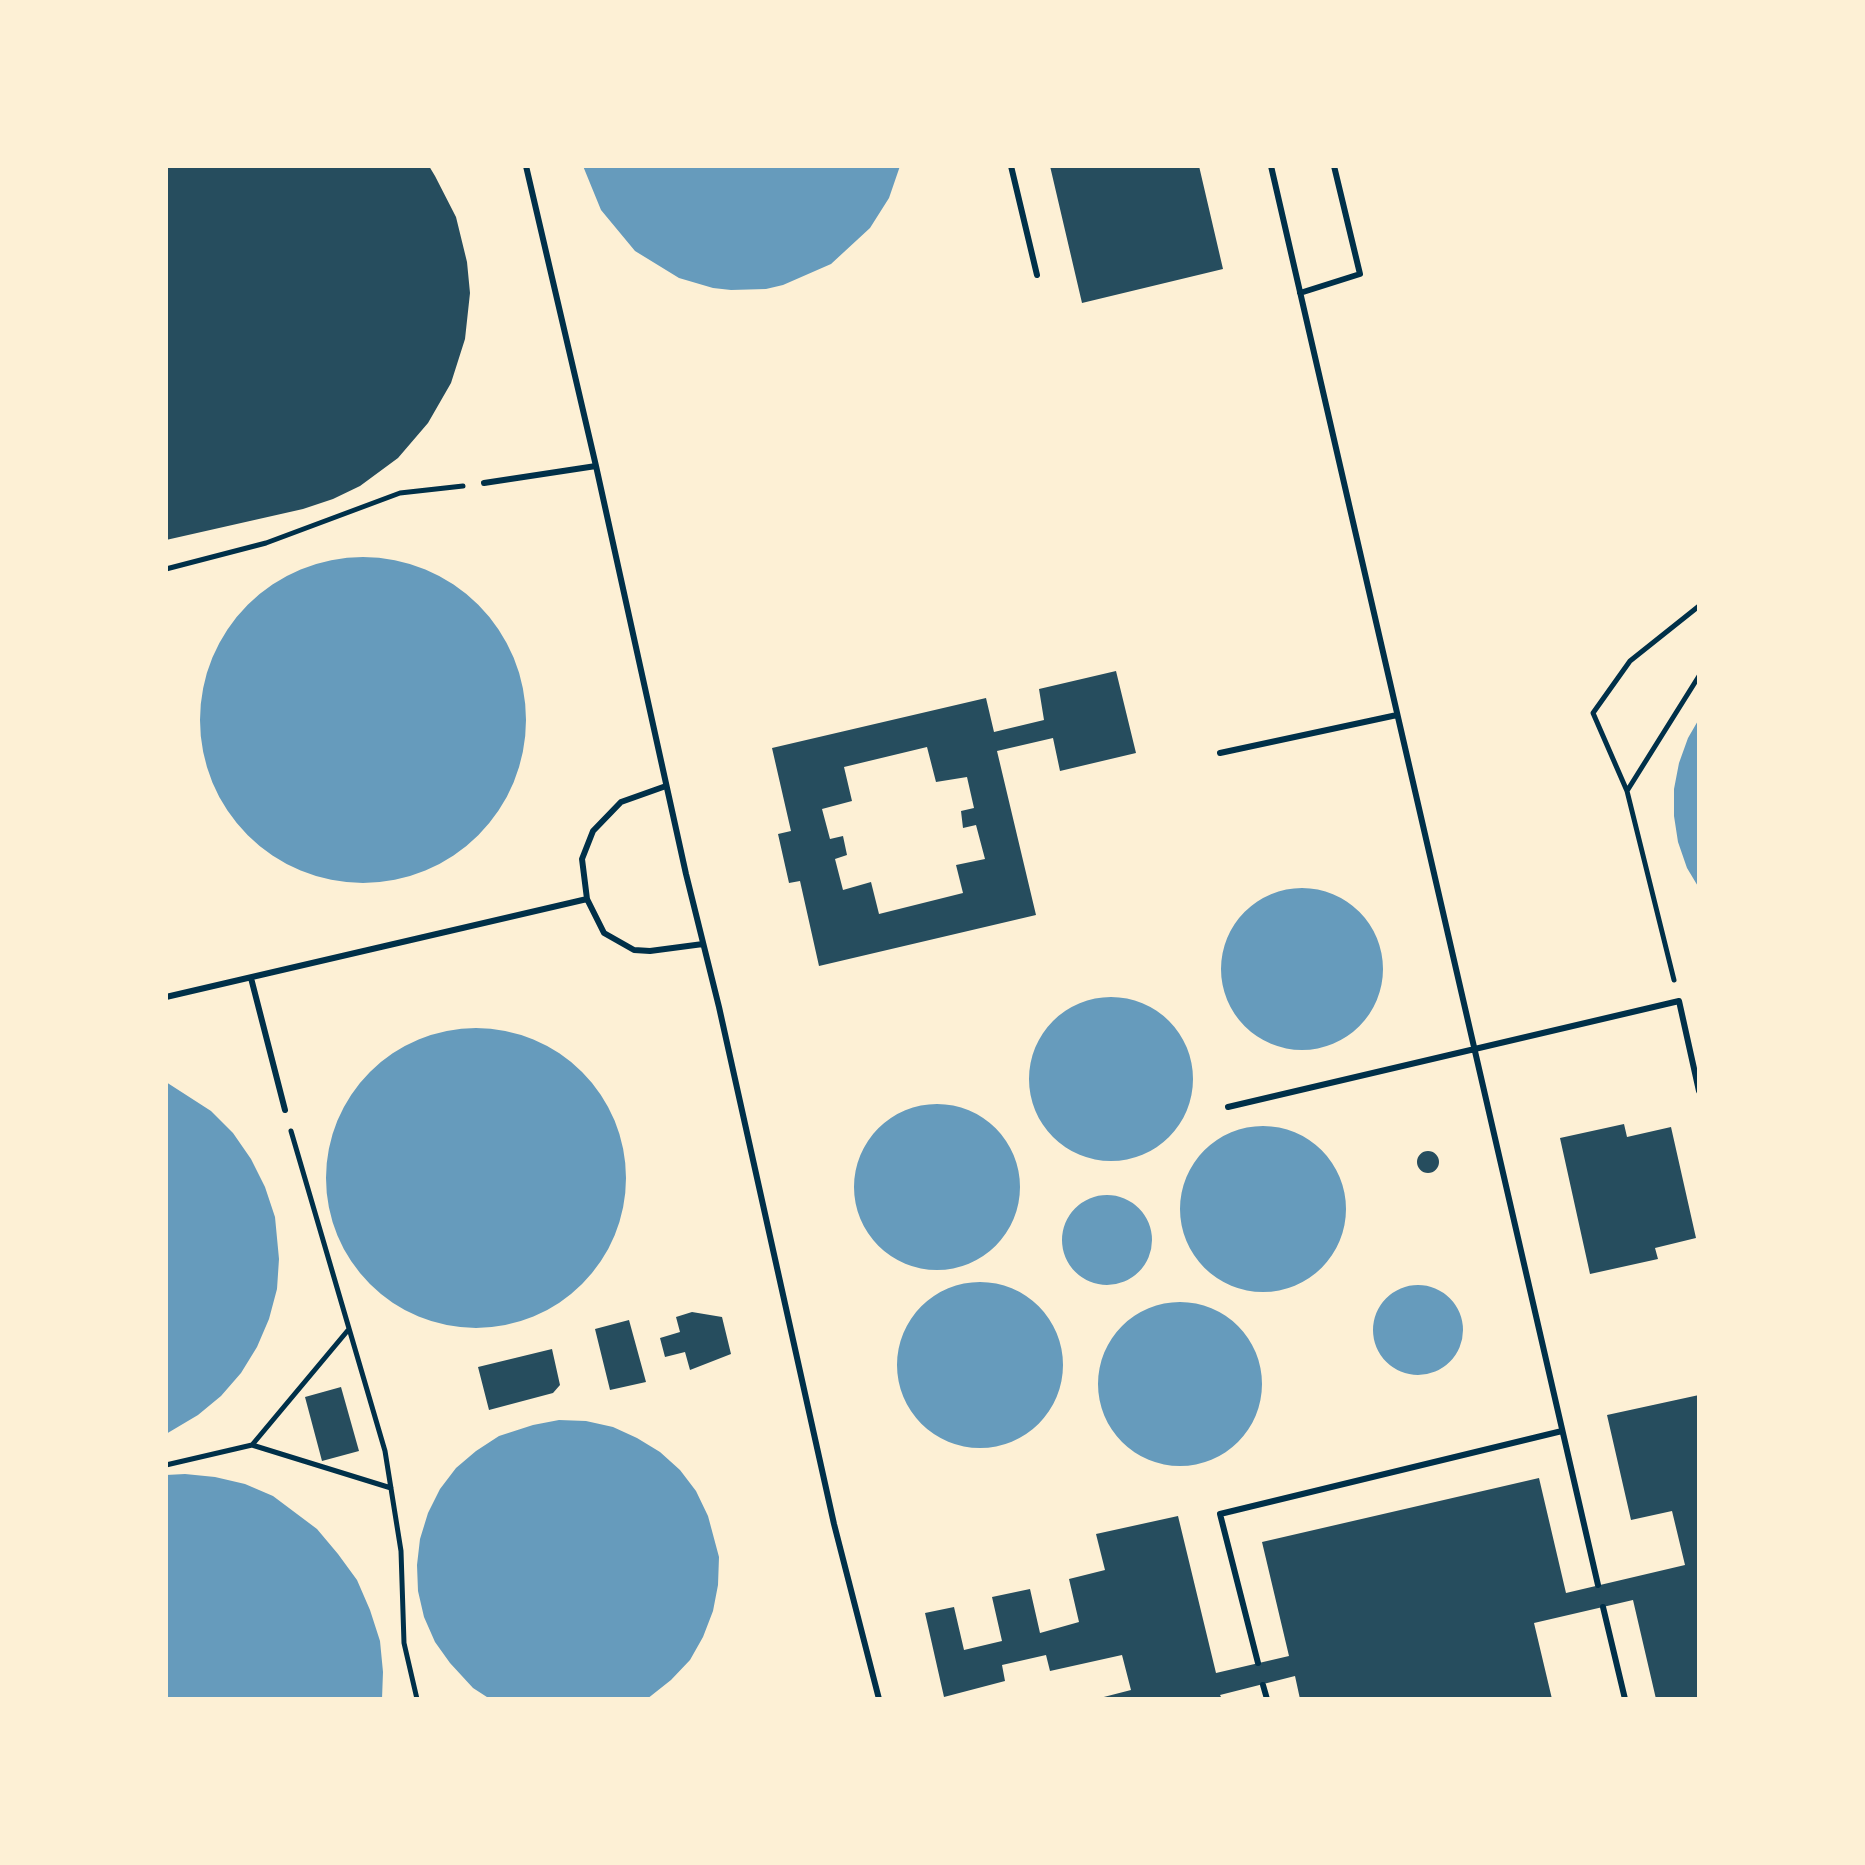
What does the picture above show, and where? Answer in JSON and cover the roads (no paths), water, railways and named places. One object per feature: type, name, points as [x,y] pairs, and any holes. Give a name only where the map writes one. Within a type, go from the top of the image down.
[{"type":"lane","points":[[526,166],[834,1524],[879,1699]]},
{"type":"lane","points":[[1011,166],[1037,275]]},
{"type":"lane","points":[[1271,166],[1598,1585]]},
{"type":"lane","points":[[1300,293],[1360,274],[1334,166]]},
{"type":"lane","points":[[484,483],[596,466]]},
{"type":"lane","points":[[1220,753],[1397,715]]},
{"type":"lane","points":[[666,786],[621,802],[593,831],[582,859],[587,899],[604,933],[634,950],[703,944]]},
{"type":"lane","points":[[166,997],[587,899]]},
{"type":"lane","points":[[251,978],[285,1110]]},
{"type":"lane","points":[[1228,1107],[1679,1001],[1699,1091]]},
{"type":"lane","points":[[1258,1663],[1220,1514],[1562,1431]]},
{"type":"lane","points":[[1603,1607],[1625,1699]]},
{"type":"lane","points":[[1263,1685],[1267,1699]]},
{"type":"water","points":[[583,166],[900,166],[889,198],[870,228],[831,264],[783,285],[731,290],[679,278],[635,251],[601,210]]},
{"type":"water","points":[[347,557],[379,557],[410,564],[440,576],[467,594],[489,616],[514,658],[523,688],[526,720],[523,752],[507,797],[489,824],[467,846],[440,864],[410,876],[379,883],[347,883],[316,876],[286,864],[259,846],[237,824],[219,797],[207,767],[200,736],[200,704],[207,673],[219,643],[237,616],[259,594],[286,576],[316,564]]},
{"type":"water","points":[[1699,719],[1699,888],[1687,868],[1678,842],[1674,789],[1679,763]]},
{"type":"water","points":[[1302,888],[1333,894],[1359,912],[1377,938],[1383,969],[1377,1000],[1359,1026],[1333,1044],[1302,1050],[1271,1044],[1245,1026],[1227,1000],[1221,969],[1227,938],[1245,912],[1271,894]]},
{"type":"water","points":[[1111,997],[1142,1003],[1169,1021],[1187,1048],[1193,1079],[1187,1110],[1169,1137],[1142,1155],[1111,1161],[1080,1155],[1053,1137],[1035,1110],[1029,1079],[1035,1048],[1053,1021],[1080,1003]]},
{"type":"water","points":[[491,1028],[520,1034],[547,1045],[571,1062],[592,1083],[615,1120],[624,1149],[624,1207],[609,1249],[592,1273],[571,1294],[547,1311],[520,1322],[491,1328],[461,1328],[432,1322],[405,1311],[381,1294],[351,1262],[337,1236],[328,1207],[326,1163],[332,1134],[343,1107],[360,1083],[392,1053],[418,1039],[447,1030]]},
{"type":"water","points":[[166,1082],[211,1111],[233,1133],[251,1159],[275,1217],[279,1259],[277,1289],[269,1319],[241,1373],[221,1396],[198,1415],[166,1434]]},
{"type":"water","points":[[937,1104],[969,1110],[996,1128],[1014,1155],[1020,1187],[1014,1219],[996,1246],[969,1264],[937,1270],[905,1264],[878,1246],[860,1219],[854,1187],[860,1155],[878,1128],[905,1110]]},
{"type":"water","points":[[1263,1126],[1295,1132],[1322,1150],[1340,1177],[1346,1209],[1340,1241],[1322,1268],[1295,1286],[1263,1292],[1231,1286],[1204,1268],[1186,1241],[1180,1209],[1186,1177],[1204,1150],[1231,1132]]},
{"type":"water","points":[[1107,1195],[1124,1199],[1139,1208],[1148,1223],[1152,1240],[1148,1257],[1139,1272],[1124,1281],[1107,1285],[1090,1281],[1075,1272],[1066,1257],[1062,1240],[1066,1223],[1075,1208],[1090,1199]]},
{"type":"water","points":[[980,1282],[1012,1289],[1039,1306],[1056,1333],[1063,1365],[1056,1397],[1039,1424],[1012,1441],[980,1448],[948,1441],[921,1424],[904,1397],[897,1365],[904,1333],[921,1306],[948,1289]]},
{"type":"water","points":[[1418,1285],[1443,1293],[1455,1305],[1463,1330],[1455,1355],[1443,1367],[1418,1375],[1393,1367],[1381,1355],[1373,1330],[1381,1305],[1393,1293]]},
{"type":"water","points":[[1180,1302],[1212,1308],[1238,1326],[1256,1352],[1262,1384],[1256,1416],[1238,1442],[1212,1460],[1180,1466],[1148,1460],[1122,1442],[1104,1416],[1098,1384],[1104,1352],[1122,1326],[1148,1308]]},
{"type":"water","points":[[559,1420],[586,1421],[613,1427],[660,1452],[680,1470],[696,1491],[708,1516],[719,1557],[713,1611],[690,1660],[647,1699],[490,1699],[473,1688],[450,1663],[435,1642],[424,1617],[418,1591],[420,1539],[440,1489],[456,1468],[499,1436]]},
{"type":"water","points":[[185,1474],[245,1484],[273,1496],[317,1529],[357,1580],[370,1610],[380,1641],[382,1699],[166,1699],[166,1475]]}]
